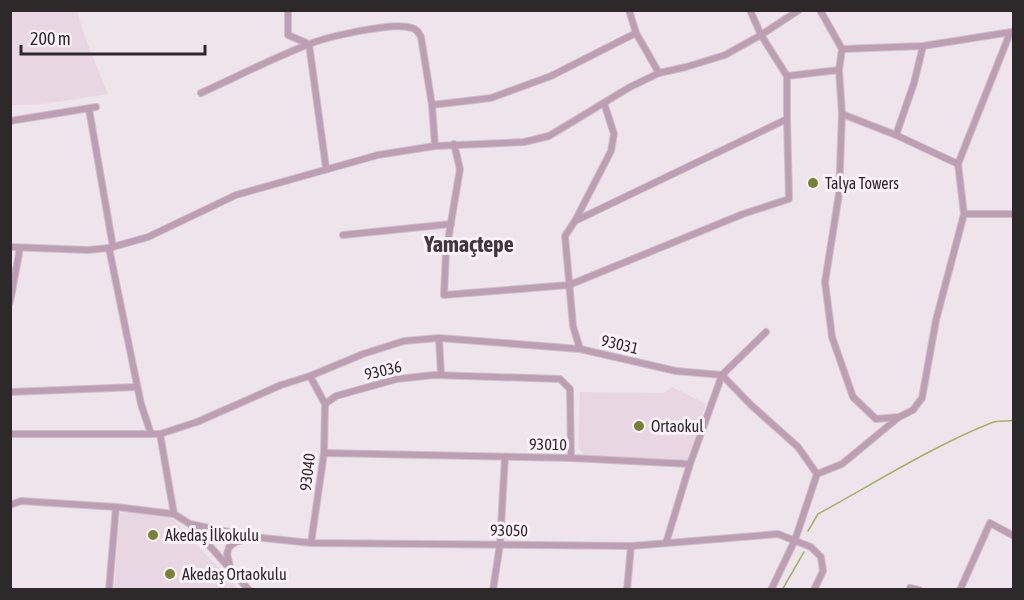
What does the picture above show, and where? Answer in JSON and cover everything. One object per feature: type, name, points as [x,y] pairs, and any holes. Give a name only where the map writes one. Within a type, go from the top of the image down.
[{"type":"street","points":[[288,10],[288,35],[309,44]]},
{"type":"street","points":[[628,10],[636,33],[659,73]]},
{"type":"street","points":[[454,144],[460,169],[446,252],[444,295],[569,285],[743,214],[789,199],[787,76],[761,35],[750,10]]},
{"type":"street","points":[[10,248],[88,250],[111,247],[148,237],[236,195],[326,168],[378,155],[435,146],[524,142],[549,136],[630,87],[659,73],[725,55],[800,10]]},
{"type":"street","points":[[820,10],[842,49],[839,70],[842,114],[839,194],[825,282],[832,337],[853,397],[876,418],[899,417]]},
{"type":"street","points":[[201,93],[309,44],[376,28],[401,26],[417,30],[421,37],[432,105],[435,146]]},
{"type":"street","points":[[842,49],[923,46],[1012,32]]},
{"type":"street","points":[[771,590],[795,540],[817,474],[842,464],[899,417],[913,410],[922,398],[936,320],[964,214],[958,164],[1012,32]]},
{"type":"street","points":[[432,105],[491,98],[551,76],[636,33]]},
{"type":"street","points":[[309,44],[326,168]]},
{"type":"street","points":[[896,135],[914,83],[923,46]]},
{"type":"street","points":[[787,76],[839,70]]},
{"type":"street","points":[[580,350],[573,326],[565,236],[611,151],[614,134],[604,103]]},
{"type":"street","points":[[10,122],[92,108],[111,247],[137,387],[151,434]]},
{"type":"street","points":[[842,114],[896,135],[958,164]]},
{"type":"street","points":[[575,221],[787,119]]},
{"type":"street","points":[[964,214],[1014,214]]},
{"type":"street","points":[[343,235],[451,224]]},
{"type":"street","points":[[10,302],[20,248]]},
{"type":"street","points":[[666,543],[690,464],[722,375],[766,332]]},
{"type":"street","points":[[439,338],[441,375]]},
{"type":"street","name":"93031","points":[[310,376],[363,354],[404,341],[439,338],[580,350],[676,371],[722,375]]},
{"type":"street","name":"93036","points":[[325,404],[336,396],[396,379],[441,375],[560,379],[570,389],[571,458]]},
{"type":"street","points":[[722,375],[751,405],[798,447],[817,474]]},
{"type":"street","points":[[10,434],[160,434],[197,422],[280,385],[310,376],[325,404]]},
{"type":"street","points":[[10,392],[137,387]]},
{"type":"street","name":"93040","points":[[311,543],[324,453],[325,404]]},
{"type":"street","points":[[160,434],[174,514]]},
{"type":"street","name":"93010","points":[[324,453],[571,458],[690,464]]},
{"type":"street","points":[[493,590],[500,544],[505,457]]},
{"type":"street","points":[[10,503],[21,501],[116,507],[174,514],[190,524],[230,566],[249,590]]},
{"type":"street","points":[[109,590],[116,507]]},
{"type":"street","points":[[960,590],[990,523],[1014,536]]},
{"type":"street","name":"93050","points":[[190,524],[253,537],[311,543],[631,546],[778,534],[811,547],[821,558],[823,571],[814,590]]},
{"type":"street","points":[[230,566],[227,554],[229,547],[236,542],[253,537]]},
{"type":"street","points":[[627,590],[631,546]]},
{"type":"street","points":[[910,588],[919,590]]},
{"type":"shaded area","points":[[10,11],[77,11],[85,38],[108,94],[43,104],[11,105]]},
{"type":"shaded area","name":"Ortaokul","points":[[672,387],[706,404],[688,460],[585,457],[578,447],[580,392],[664,393]]},
{"type":"shaded area","points":[[126,511],[170,516],[238,589],[114,590],[120,514]]},
{"type":"waterway","points":[[808,531],[818,514],[925,454],[991,423],[1014,420]]},
{"type":"waterway","points":[[782,590],[804,552]]},
{"type":"place","name":"Talya Towers","points":[[813,183]]},
{"type":"place","name":"Ortaokul","points":[[639,426]]},
{"type":"place","name":"Akedaş İlkokulu","points":[[153,535]]},
{"type":"place","name":"Akedaş Ortaokulu","points":[[170,574]]},
{"type":"district","name":"Yamaçtepe","points":[[469,244]]}]
